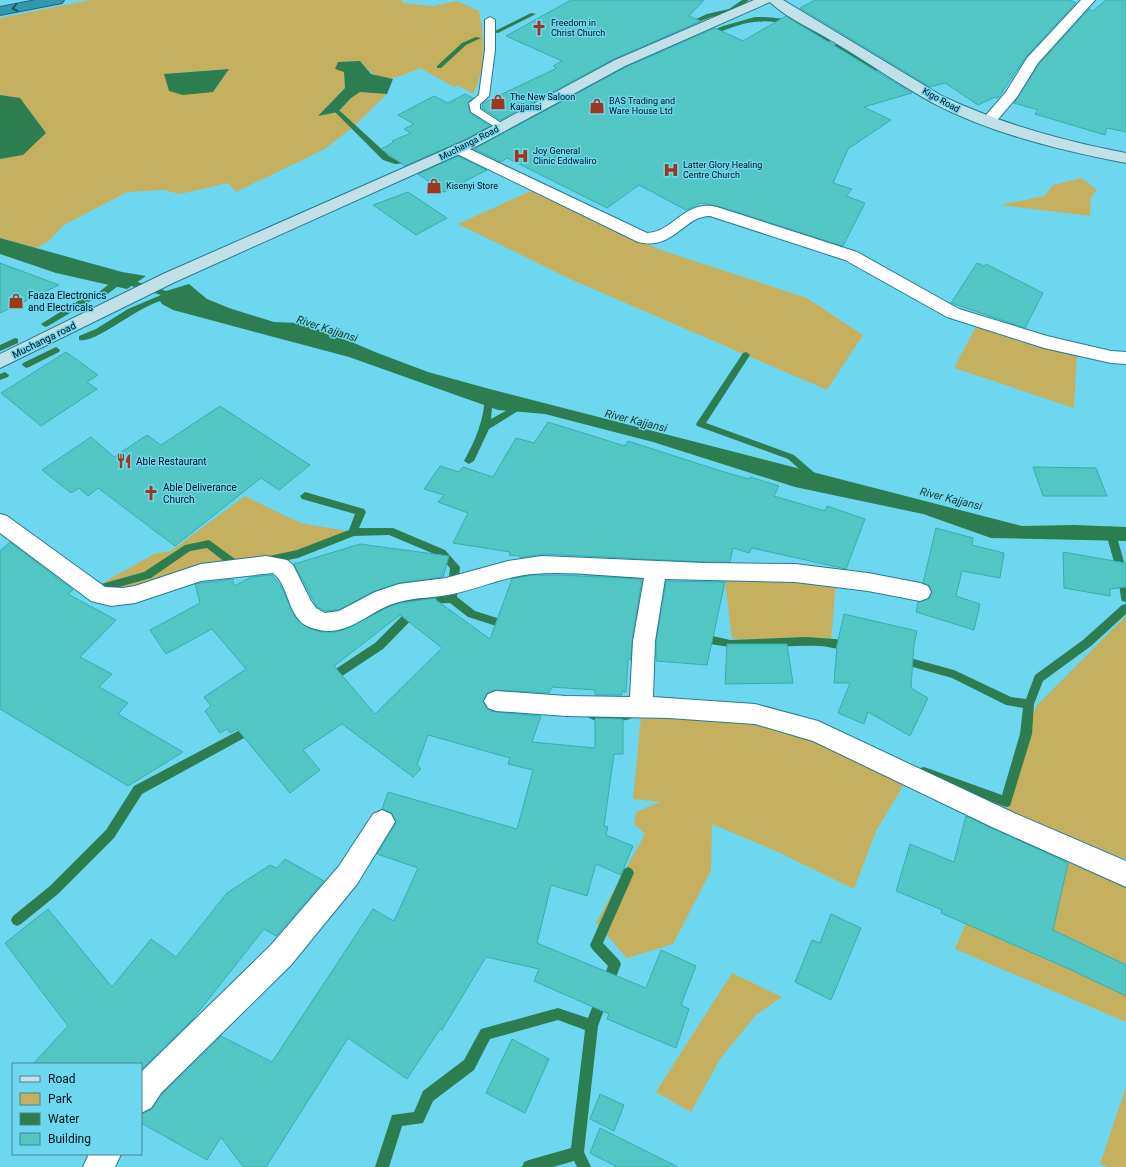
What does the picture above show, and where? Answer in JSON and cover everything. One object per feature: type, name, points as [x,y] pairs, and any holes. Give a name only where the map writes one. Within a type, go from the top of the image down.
[{"type":"highway","points":[[0,11],[57,0]]},
{"type":"street","name":"Muchanga Road","points":[[131,297],[169,278],[269,236],[459,149],[620,63],[765,0]]},
{"type":"street","name":"Kigo Road","points":[[775,0],[784,8],[842,41],[937,99],[988,122],[1080,149],[1126,158]]},
{"type":"street","points":[[988,122],[1012,94],[1032,62],[1088,0]]},
{"type":"street","points":[[459,149],[644,238],[655,240],[662,237],[698,212],[711,212],[851,256],[953,313],[1044,342],[1126,358]]},
{"type":"street","name":"Muchanga road","points":[[0,362],[131,297]]},
{"type":"street","points":[[0,522],[99,595],[108,598],[126,597],[196,574],[270,564],[279,566],[284,570],[289,577],[304,609],[313,618],[323,622],[348,618],[387,596],[405,590],[434,588],[454,584],[519,566],[542,565],[656,570],[796,573],[868,582],[920,592]]},
{"type":"street","points":[[641,708],[644,641],[656,570]]},
{"type":"street","points":[[496,701],[566,706],[756,714],[818,732],[1003,820],[1126,874]]},
{"type":"street","points":[[142,1096],[151,1083],[281,955],[348,875],[382,822]]},
{"type":"street","points":[[98,1167],[105,1155]]},
{"type":"lane","points":[[490,20],[490,50],[484,96],[474,103],[475,110],[500,127]]},
{"type":"green space","points":[[90,0],[402,0],[403,3],[433,6],[457,1],[479,11],[483,33],[484,53],[481,73],[473,94],[458,85],[454,87],[420,68],[395,77],[382,78],[375,75],[360,61],[344,72],[345,88],[319,115],[338,112],[351,98],[360,92],[387,94],[352,128],[323,150],[236,192],[228,183],[180,194],[163,190],[127,192],[64,225],[49,241],[36,248],[0,238],[0,159],[23,154],[20,98],[0,95],[0,18]],"holes":[[[228,69],[213,92],[164,74]]]},
{"type":"green space","points":[[1082,178],[1097,190],[1091,197],[1090,216],[1000,205],[1044,196],[1053,185]]},
{"type":"green space","points":[[535,189],[658,249],[807,298],[863,335],[827,390],[570,279],[458,224]]},
{"type":"green space","points":[[977,325],[1077,355],[1074,408],[954,368]]},
{"type":"green space","points":[[245,496],[300,523],[353,532],[281,563],[132,590],[104,582],[154,554],[171,551]]},
{"type":"green space","points":[[725,580],[836,582],[831,642],[732,639]]},
{"type":"green space","points":[[1126,616],[1126,859],[1004,813],[1036,706]]},
{"type":"green space","points":[[641,717],[688,718],[735,722],[781,730],[804,736],[836,748],[906,781],[876,831],[854,889],[778,852],[712,824],[711,871],[673,944],[627,958],[596,923],[645,834],[634,824],[636,812],[660,802],[633,799]]},
{"type":"green space","points":[[1003,835],[1126,887],[1126,1022],[955,949]]},
{"type":"green space","points":[[732,973],[782,997],[756,1015],[720,1059],[691,1112],[656,1092]]},
{"type":"green space","points":[[1126,1087],[1126,1167],[1107,1167],[1100,1164]]},
{"type":"water","points":[[360,61],[371,74],[393,79],[387,94],[360,92],[351,98],[338,112],[318,116],[345,88],[344,72],[335,69],[338,62]]},
{"type":"water","points":[[229,69],[213,92],[183,95],[169,91],[164,74]]},
{"type":"water","points":[[0,95],[20,98],[46,133],[23,155],[0,159]]},
{"type":"water","points":[[0,238],[122,272],[146,276],[127,289],[56,273],[0,254]]},
{"type":"water","points":[[189,284],[207,299],[229,308],[274,322],[299,323],[338,336],[428,372],[486,388],[1022,526],[1074,525],[1126,527],[1126,541],[991,538],[923,514],[795,487],[653,442],[545,414],[498,410],[349,357],[173,310],[162,304],[158,298],[166,291]]},
{"type":"building","points":[[571,0],[704,0],[689,16],[701,21],[614,59],[500,120],[482,108],[483,103],[557,68],[553,66],[562,61],[506,36]]},
{"type":"building","points":[[815,0],[1070,0],[1076,3],[1026,57],[998,98],[995,97],[978,105],[945,83],[930,87],[800,8]]},
{"type":"building","points":[[1106,0],[1126,0],[1126,132],[1107,128],[1105,135],[1035,114],[1038,110],[1014,103],[1039,64],[1089,9],[1093,11]]},
{"type":"building","points":[[786,16],[912,93],[864,107],[891,120],[848,149],[833,183],[852,189],[846,196],[865,203],[843,246],[717,206],[701,203],[686,210],[639,185],[607,208],[507,158],[501,162],[474,149],[626,67],[715,28],[743,41]]},
{"type":"building","points":[[465,94],[473,98],[468,103],[470,113],[490,126],[466,139],[405,166],[381,149],[394,142],[392,141],[411,133],[404,129],[414,124],[398,115],[434,96],[448,103]]},
{"type":"building","points":[[458,156],[487,170],[444,192],[418,174]]},
{"type":"building","points":[[408,192],[447,218],[416,235],[373,205]]},
{"type":"building","points":[[0,263],[59,285],[0,313]]},
{"type":"building","points":[[977,263],[984,266],[986,264],[1043,293],[1025,328],[951,303]]},
{"type":"building","points":[[66,352],[98,375],[87,382],[97,389],[41,426],[1,393]]},
{"type":"building","points":[[220,406],[310,465],[279,490],[261,478],[175,546],[98,488],[88,496],[79,488],[71,493],[42,470],[91,437],[114,457],[147,435],[161,445]]},
{"type":"building","points":[[548,422],[625,446],[628,441],[721,471],[749,479],[750,477],[779,486],[774,496],[825,511],[827,506],[865,519],[846,569],[752,548],[749,553],[733,548],[730,562],[704,562],[542,554],[520,558],[520,556],[509,555],[510,552],[453,543],[468,513],[438,502],[444,495],[424,489],[440,466],[459,472],[463,467],[493,477],[516,438],[534,443]]},
{"type":"building","points":[[1033,467],[1096,468],[1107,496],[1043,496]]},
{"type":"building","points":[[936,528],[973,538],[972,545],[1004,553],[1000,578],[962,571],[956,596],[980,604],[974,630],[916,612],[918,602],[929,599],[932,593],[929,585],[923,583]]},
{"type":"building","points":[[10,542],[73,590],[68,594],[116,620],[80,657],[112,674],[99,687],[128,703],[118,714],[183,752],[128,786],[0,709],[0,551]]},
{"type":"building","points":[[360,544],[449,556],[443,577],[399,583],[374,591],[339,610],[325,611],[317,607],[294,564]]},
{"type":"building","points":[[1063,552],[1126,563],[1126,587],[1110,589],[1110,596],[1064,588]]},
{"type":"building","points":[[272,575],[281,586],[295,617],[309,628],[322,632],[335,632],[346,629],[388,607],[399,603],[436,598],[436,600],[490,639],[512,579],[532,575],[559,575],[642,579],[632,641],[631,659],[628,659],[626,692],[622,691],[622,695],[595,695],[595,690],[552,687],[549,693],[495,690],[487,693],[483,702],[487,709],[495,712],[541,716],[532,742],[595,748],[595,718],[623,719],[623,754],[614,754],[604,826],[608,827],[606,835],[633,846],[621,875],[596,864],[587,896],[551,885],[537,943],[646,988],[661,950],[696,966],[681,1005],[689,1009],[676,1048],[607,1019],[609,1014],[534,981],[539,969],[486,957],[442,1030],[440,1029],[407,1079],[348,1038],[266,1167],[243,1167],[221,1137],[207,1160],[142,1124],[142,1114],[152,1109],[162,1094],[221,1036],[272,1062],[373,909],[394,921],[418,868],[377,854],[396,823],[392,813],[382,809],[388,792],[517,829],[533,770],[508,764],[510,758],[428,735],[417,765],[421,769],[413,777],[342,724],[303,750],[320,770],[290,793],[237,729],[230,733],[227,729],[220,733],[205,711],[211,706],[204,697],[246,669],[212,629],[166,654],[150,630],[200,603],[195,584],[233,579],[234,586],[252,577]],"holes":[[[400,615],[442,648],[375,714],[334,666]]]},
{"type":"building","points":[[666,581],[725,582],[707,665],[656,661],[656,641]]},
{"type":"building","points":[[844,614],[917,631],[914,644],[911,688],[928,698],[910,736],[868,712],[864,724],[838,713],[850,683],[834,683],[837,645]]},
{"type":"building","points":[[727,644],[787,644],[793,683],[725,684]]},
{"type":"building","points":[[966,816],[1068,863],[1053,930],[1126,965],[1126,996],[1067,968],[941,913],[942,910],[896,891],[910,844],[954,862]]},
{"type":"building","points":[[285,859],[324,881],[276,936],[264,929],[192,1020],[142,1069],[142,1063],[34,1063],[68,1026],[5,943],[48,909],[112,987],[151,939],[176,957],[227,893],[270,865],[277,868]]},
{"type":"building","points":[[831,914],[861,928],[831,1000],[795,982],[812,940],[820,943]]},
{"type":"building","points":[[512,1039],[549,1059],[525,1113],[486,1093]]},
{"type":"building","points":[[600,1094],[624,1105],[614,1131],[590,1119]]},
{"type":"building","points":[[600,1128],[678,1167],[617,1167],[590,1153]]},
{"type":"waterway","points":[[686,25],[709,15],[731,11],[746,0]]},
{"type":"waterway","points":[[496,32],[533,14]]},
{"type":"waterway","points":[[707,34],[741,22],[769,18],[796,24],[828,41]]},
{"type":"waterway","points":[[439,67],[464,44],[478,38]]},
{"type":"waterway","points":[[836,46],[876,70]]},
{"type":"waterway","points":[[338,112],[386,158],[395,162],[406,161]]},
{"type":"waterway","points":[[45,324],[89,298],[102,294],[120,280]]},
{"type":"waterway","name":"River Kajjansi","points":[[122,280],[176,297]]},
{"type":"waterway","points":[[82,338],[99,331],[131,311],[168,295]]},
{"type":"waterway","points":[[0,348],[15,341]]},
{"type":"waterway","points":[[26,365],[56,350]]},
{"type":"waterway","points":[[746,355],[700,424],[791,457],[815,478]]},
{"type":"waterway","points":[[0,377],[5,375]]},
{"type":"waterway","points":[[469,461],[484,430],[488,415],[489,395]]},
{"type":"waterway","points":[[487,426],[525,404]]},
{"type":"waterway","points":[[305,496],[361,512],[353,532]]},
{"type":"waterway","points":[[1110,530],[1123,576],[1126,598]]},
{"type":"waterway","points":[[353,532],[390,531],[442,553],[455,567],[452,599]]},
{"type":"waterway","points":[[263,561],[298,554],[353,532]]},
{"type":"waterway","points":[[105,587],[147,575],[188,548],[209,544],[233,563],[243,562]]},
{"type":"waterway","points":[[425,600],[452,599]]},
{"type":"waterway","points":[[452,599],[472,614],[509,626]]},
{"type":"waterway","points":[[397,600],[425,600]]},
{"type":"waterway","points":[[329,679],[379,646],[425,600]]},
{"type":"waterway","points":[[1029,704],[1039,678],[1087,643],[1126,608]]},
{"type":"waterway","points":[[700,637],[730,644],[806,641],[835,643],[849,646]]},
{"type":"waterway","points":[[899,659],[954,674],[1010,702],[1029,704]]},
{"type":"waterway","points":[[924,772],[1006,802],[1026,734],[1029,704]]},
{"type":"waterway","points":[[585,711],[604,720],[630,714]]},
{"type":"waterway","points":[[17,920],[54,890],[110,834],[138,790],[253,728]]},
{"type":"waterway","points":[[592,1026],[615,964],[596,945],[628,873]]},
{"type":"waterway","points":[[382,1167],[397,1120],[418,1118],[428,1096],[469,1065],[486,1034],[558,1014],[592,1026]]},
{"type":"waterway","points":[[577,1153],[592,1026]]},
{"type":"waterway","points":[[529,1167],[577,1153]]},
{"type":"waterway","points":[[577,1153],[584,1167]]},
{"type":"place","name":"Freedom in Christ Church","points":[[539,28]]},
{"type":"place","name":"The New Saloon Kajjansi","points":[[498,102]]},
{"type":"place","name":"BAS Trading and Ware House Ltd","points":[[597,106]]},
{"type":"place","name":"Joy General Clinic Eddwaliro","points":[[521,156]]},
{"type":"place","name":"Latter Glory Healing Centre Church","points":[[671,170]]},
{"type":"place","name":"Kisenyi Store","points":[[434,186]]},
{"type":"place","name":"Faaza Electronics and Electricals","points":[[16,301]]},
{"type":"place","name":"Able Restaurant","points":[[124,461]]},
{"type":"place","name":"Able Deliverance Church","points":[[151,493]]}]
